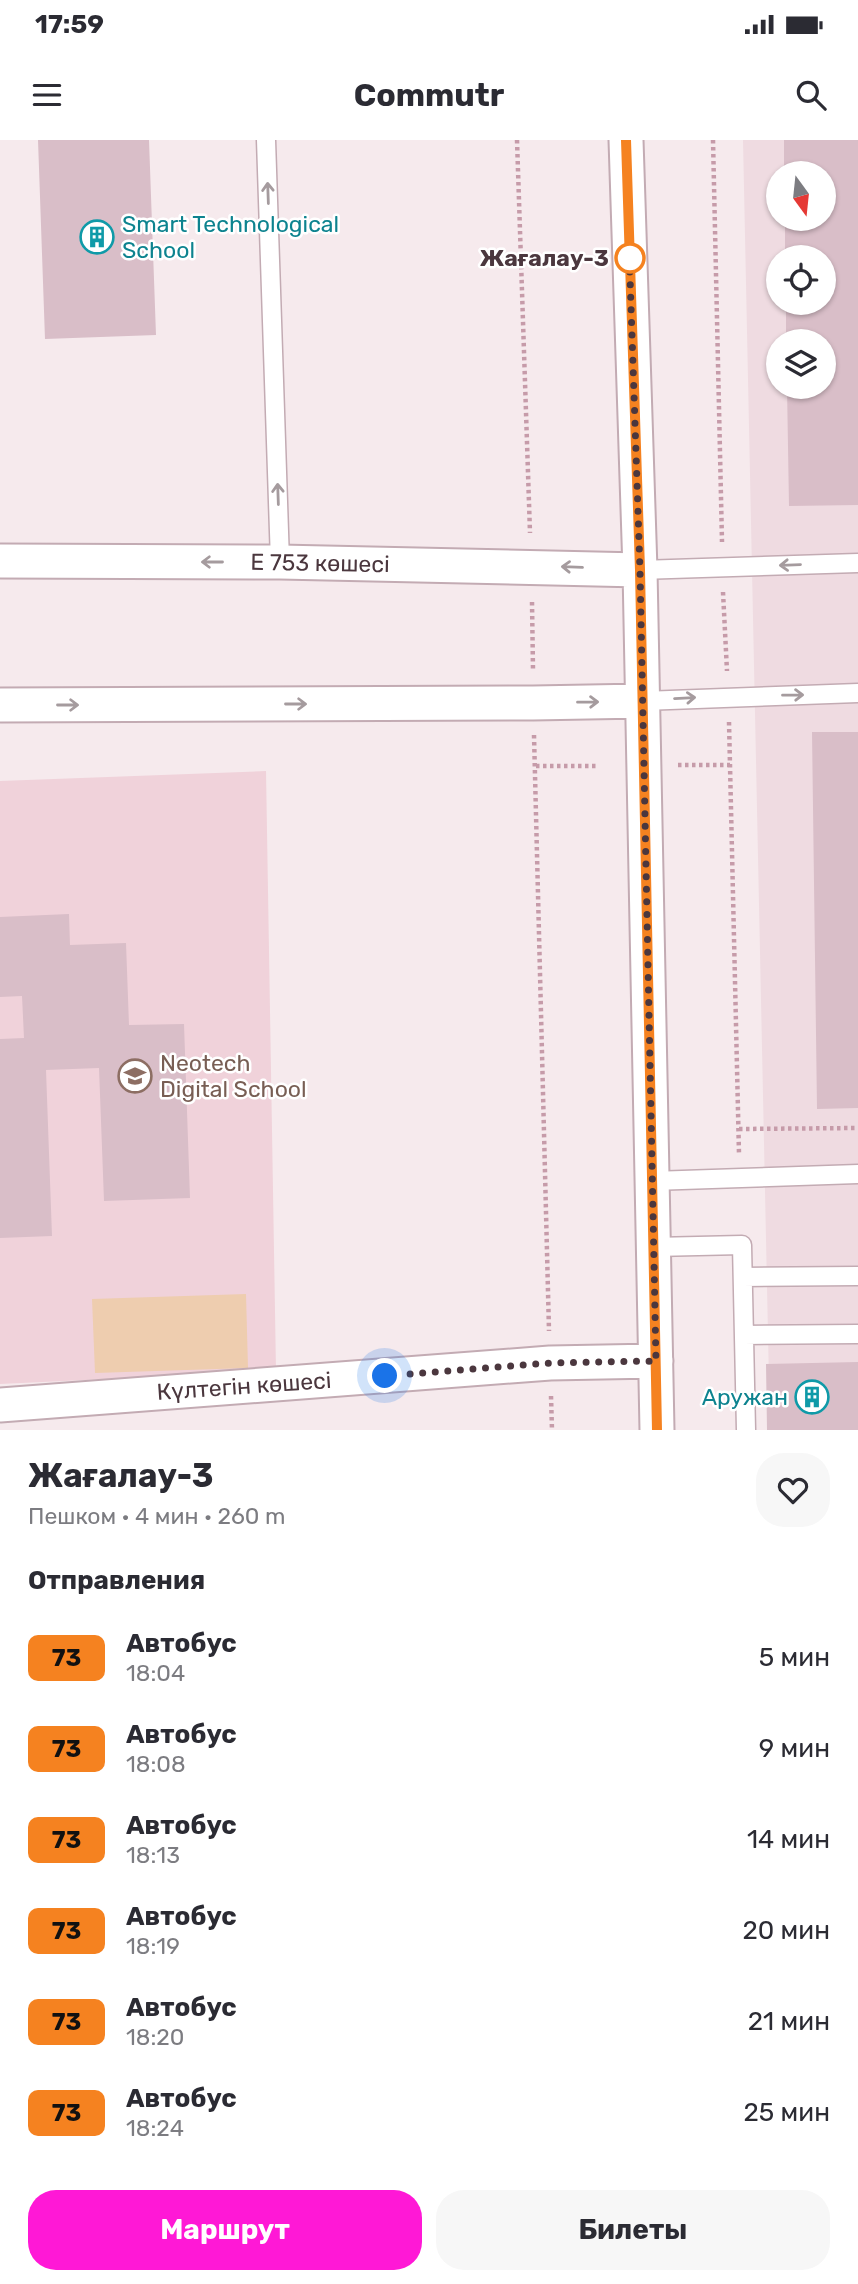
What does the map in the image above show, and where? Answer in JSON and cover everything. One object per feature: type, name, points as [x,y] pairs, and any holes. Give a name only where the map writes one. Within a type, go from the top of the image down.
[{"type":"street","points":[[626,140],[640,570],[657,1430]]},
{"type":"street","name":"Е 753 көшесі","points":[[0,561],[280,562],[640,570]]},
{"type":"street","points":[[0,705],[643,701]]},
{"type":"street","name":"Күлтегін көшесі","points":[[0,1405],[550,1363],[656,1361]]},
{"type":"lane","points":[[266,140],[280,562]]},
{"type":"lane","points":[[640,570],[858,563]]},
{"type":"lane","points":[[643,701],[858,693]]},
{"type":"lane","points":[[652,1181],[858,1174]]},
{"type":"lane","points":[[653,1247],[742,1245],[746,1430]]},
{"type":"lane","points":[[743,1277],[858,1276]]},
{"type":"lane","points":[[744,1335],[858,1334]]},
{"type":"path","points":[[517,140],[531,566],[552,1430]]},
{"type":"path","points":[[713,140],[722,567],[728,696],[740,1178]]},
{"type":"path","points":[[668,765],[730,765]]},
{"type":"path","points":[[536,766],[599,766]]},
{"type":"path","points":[[739,1129],[858,1128]]},
{"type":"shaded area","points":[[743,140],[858,140],[858,1430],[770,1430]]},
{"type":"shaded area","name":"Neotech Digital School","points":[[266,771],[276,1371],[0,1384],[0,781]]},
{"type":"shaded area","points":[[246,1294],[248,1368],[95,1373],[92,1299]]},
{"type":"building","name":"Smart Technological School","points":[[38,140],[149,140],[156,335],[45,339]]},
{"type":"building","points":[[784,140],[858,140],[858,505],[789,506],[787,399],[836,399],[836,329],[786,329],[786,315],[836,315],[836,245],[785,245],[785,231],[836,231],[836,161],[784,161]]},
{"type":"building","points":[[812,732],[858,732],[858,1108],[817,1109]]},
{"type":"building","points":[[69,914],[70,945],[126,943],[129,1025],[184,1024],[190,1198],[104,1201],[99,1068],[46,1070],[52,1236],[0,1238],[0,1039],[24,1038],[22,996],[0,997],[0,917]]},
{"type":"building","name":"Аружан","points":[[858,1362],[858,1430],[767,1430],[766,1364]]},
{"type":"bus line","name":"73","points":[[626,140],[640,570],[657,1430]]},
{"type":"place","name":"Smart Technological School","points":[[97,237]]},
{"type":"place","name":"Жағалау-3","points":[[630,258]]},
{"type":"place","name":"Neotech Digital School","points":[[135,1076]]},
{"type":"place","name":"Аружан","points":[[812,1397]]},
{"type":"route","points":[[385,1376],[550,1363],[656,1361],[640,570],[629,247],[630,258]]}]
